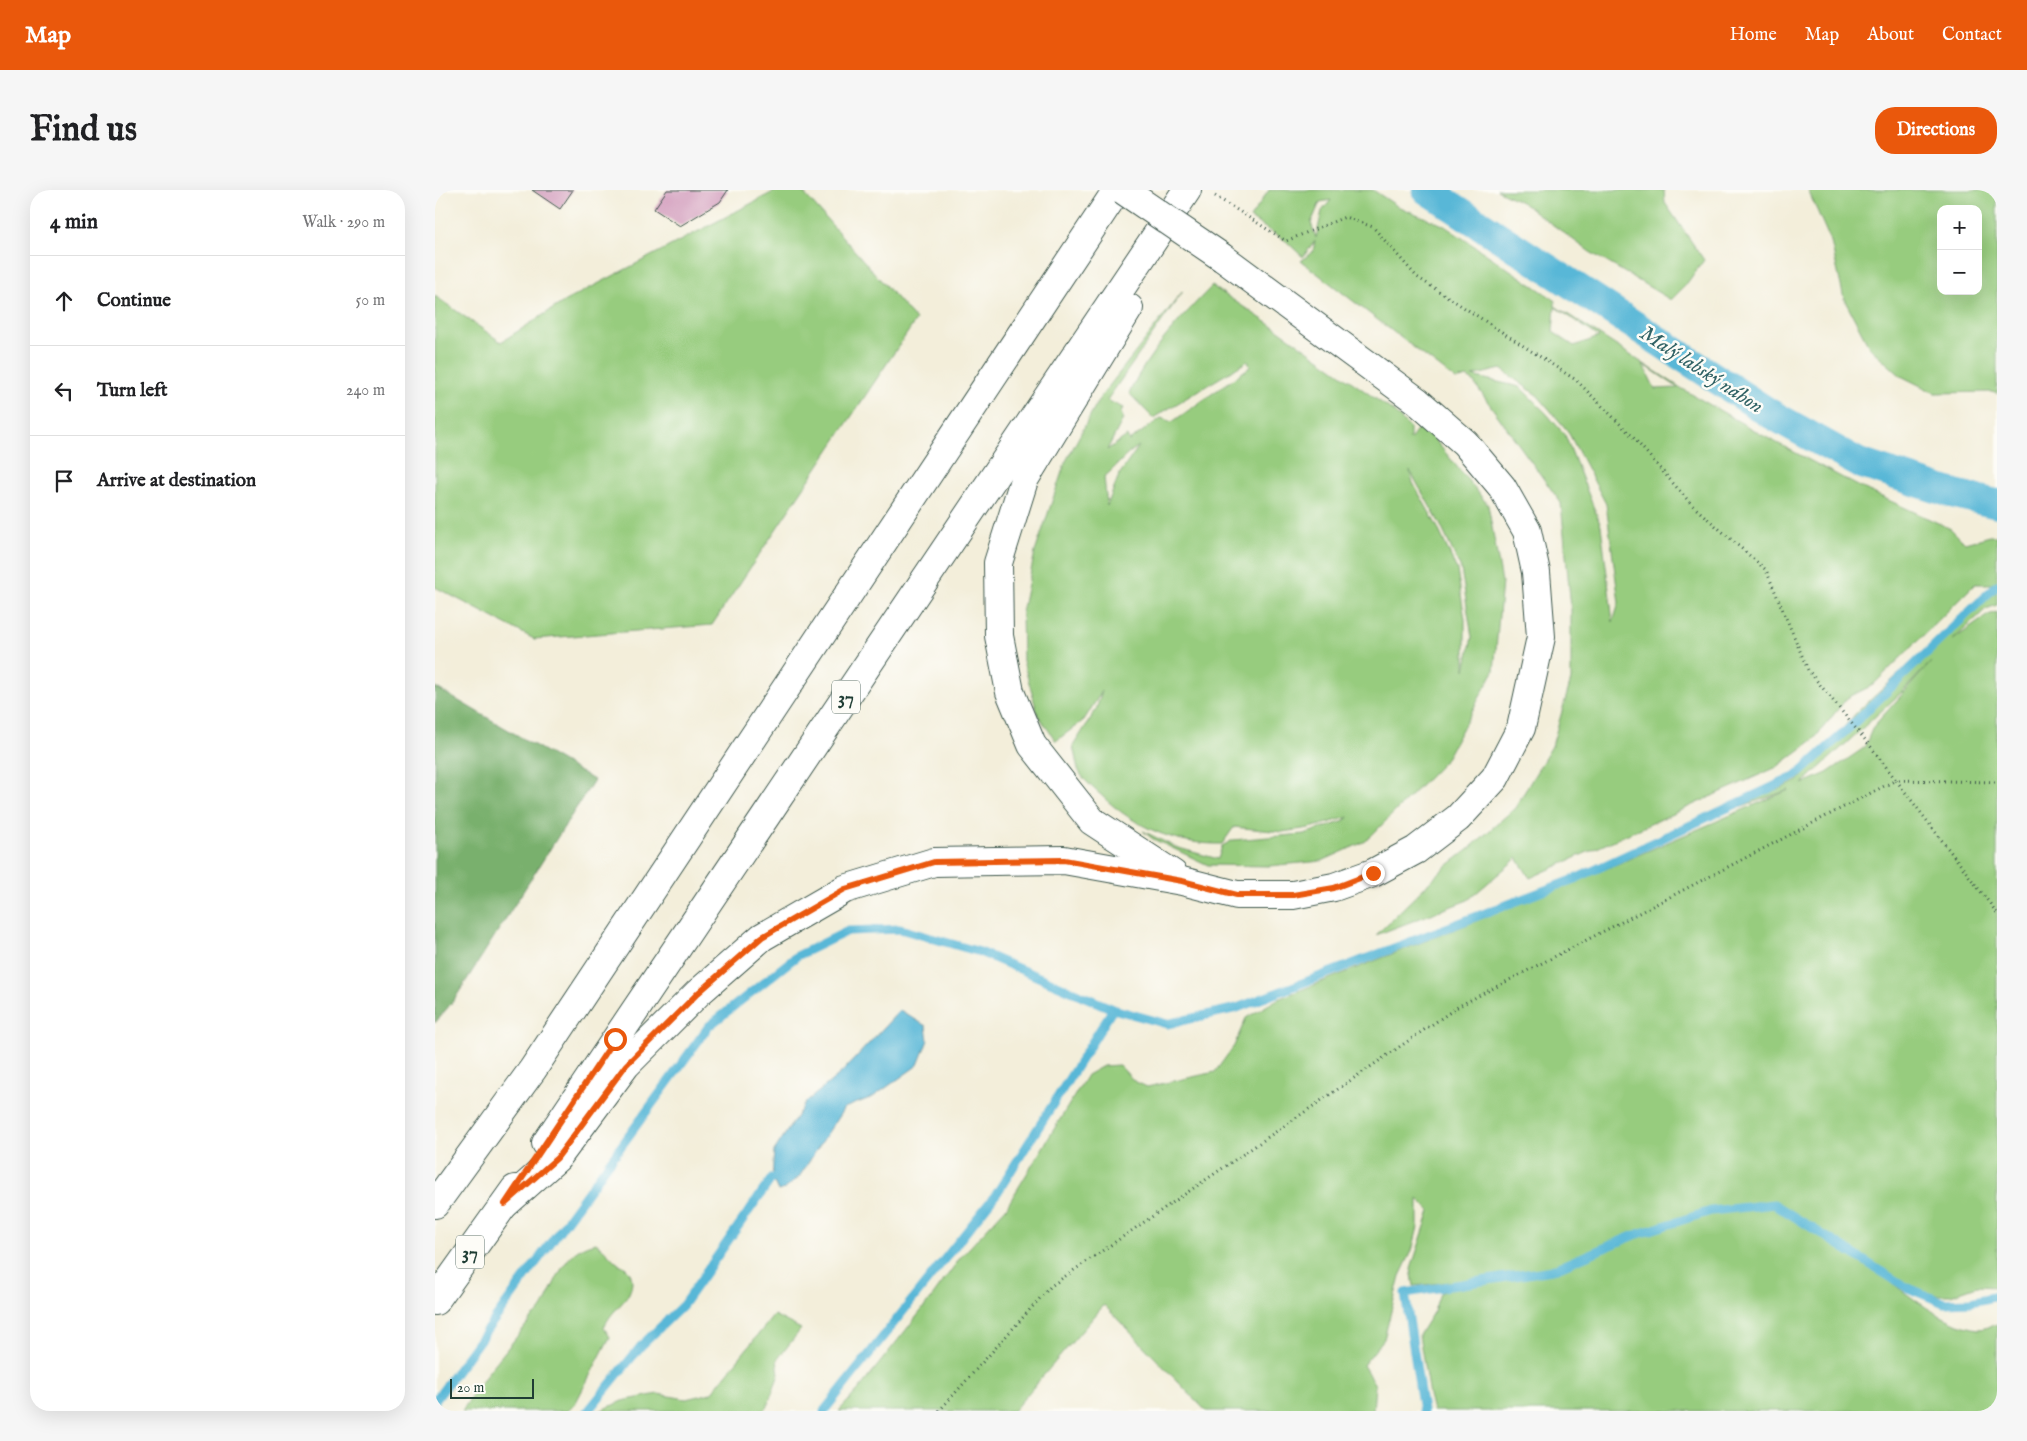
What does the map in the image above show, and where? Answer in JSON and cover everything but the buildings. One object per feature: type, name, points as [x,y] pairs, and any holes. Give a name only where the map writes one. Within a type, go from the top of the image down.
[{"type":"main road","points":[[435,1204],[533,1069],[1117,190]]},
{"type":"main road","points":[[505,1204],[557,1158],[626,1065],[698,993],[762,937],[845,889],[934,862],[1064,860],[1182,881],[1237,895],[1293,895],[1334,888],[1373,873],[1416,850],[1458,818],[1495,778],[1521,728],[1541,637],[1536,572],[1527,531],[1502,486],[1465,443],[1417,401],[1223,258],[1123,190]]},
{"type":"main road","points":[[1182,881],[1092,821],[1032,745],[1010,692],[999,636],[998,563],[1024,480],[1198,192]]},
{"type":"main road","name":"37","points":[[435,1301],[505,1204],[1198,192]]},
{"type":"path","points":[[1198,192],[1286,242],[1345,217],[1373,226],[1417,277],[1576,380],[1631,435],[1692,505],[1766,570],[1808,670],[1871,747],[1997,913]]},
{"type":"path","points":[[939,1411],[1051,1286],[1459,1006],[1896,780],[1997,782]]},
{"type":"green space","points":[[777,190],[801,190],[916,320],[712,625],[534,639],[435,587],[435,296],[501,342],[565,301]]},
{"type":"green space","points":[[1269,190],[1373,190],[1397,206],[1443,225],[1555,300],[1555,306],[1681,388],[1764,436],[1858,486],[1951,529],[1965,543],[1997,536],[1997,584],[1975,584],[1873,685],[1847,698],[1814,739],[1777,767],[1530,878],[1517,858],[1468,900],[1376,935],[1444,868],[1470,848],[1515,808],[1552,746],[1571,680],[1571,608],[1561,503],[1472,380],[1467,377],[1456,380],[1301,261],[1313,251],[1315,241],[1303,257],[1286,241],[1250,218]],"holes":[[[1331,200],[1322,211],[1316,238],[1311,223],[1320,202]],[[1555,307],[1599,337],[1574,346],[1553,332]],[[1643,364],[1678,388],[1655,389]],[[1501,369],[1538,396],[1567,430],[1606,504],[1619,603],[1613,622],[1601,526],[1565,435],[1520,387],[1472,376]]]},
{"type":"green space","points":[[1497,190],[1664,190],[1665,203],[1704,260],[1685,286],[1671,300],[1590,252],[1523,203]]},
{"type":"green space","points":[[1808,190],[1997,190],[1997,394],[1992,392],[1935,393],[1901,376],[1870,348],[1844,299],[1831,242]]},
{"type":"green space","points":[[1212,286],[1280,331],[1393,411],[1410,428],[1410,440],[1418,429],[1410,421],[1432,436],[1488,505],[1502,582],[1494,671],[1444,762],[1366,841],[1322,861],[1269,866],[1208,865],[1153,839],[1143,831],[1175,847],[1218,859],[1222,846],[1233,840],[1304,834],[1342,822],[1349,817],[1310,828],[1282,832],[1234,827],[1222,844],[1188,841],[1157,832],[1142,825],[1114,806],[1088,783],[1078,769],[1073,746],[1096,710],[1102,691],[1084,720],[1056,741],[1038,715],[1023,661],[1022,612],[1035,552],[1065,463],[1099,399],[1183,291],[1107,400],[1123,408],[1121,412],[1123,419],[1107,450],[1127,436],[1129,441],[1161,418],[1172,422],[1250,367],[1248,361],[1153,418],[1129,393],[1156,349],[1177,323]],"holes":[[[1139,446],[1119,475],[1107,506],[1104,477]],[[1410,471],[1440,524],[1461,569],[1472,637],[1465,670],[1465,619],[1457,570],[1437,526],[1413,483]]]},
{"type":"green space","points":[[1995,587],[1997,588],[1997,605],[1986,609],[1953,640],[1988,615],[1997,612],[1997,1287],[1977,1286],[1951,1295],[1927,1295],[1881,1274],[1927,1308],[1952,1322],[1978,1329],[1997,1324],[1997,1411],[1433,1411],[1419,1335],[1434,1311],[1440,1293],[1469,1280],[1414,1286],[1411,1269],[1430,1211],[1418,1199],[1418,1227],[1412,1251],[1400,1276],[1384,1339],[1363,1365],[1375,1385],[1373,1411],[1206,1411],[1104,1305],[1013,1411],[839,1411],[859,1389],[929,1301],[960,1258],[1006,1208],[1087,1075],[1103,1066],[1119,1065],[1134,1081],[1147,1087],[1215,1072],[1234,1046],[1246,1018],[1278,999],[1587,877],[1789,790],[1707,818],[1798,781],[1857,712]],"holes":[[[1931,662],[1873,727],[1864,748],[1827,773],[1802,784],[1903,691]]]},
{"type":"green space","points":[[435,687],[594,780],[454,1000],[435,1023]]},
{"type":"green space","points":[[596,1243],[616,1262],[625,1267],[632,1281],[630,1291],[611,1315],[604,1328],[610,1337],[575,1404],[568,1411],[462,1411],[489,1371],[542,1308],[566,1262],[578,1250]]},
{"type":"green space","points":[[774,1315],[801,1329],[777,1360],[779,1374],[767,1407],[763,1411],[600,1411],[622,1401],[658,1394],[686,1399],[711,1393]]},
{"type":"water","points":[[900,1010],[926,1026],[928,1040],[918,1065],[873,1097],[844,1108],[799,1177],[785,1189],[778,1191],[772,1178],[774,1151],[806,1102],[842,1072]]},
{"type":"waterway","name":"Malý labský náhon","points":[[1427,190],[1769,413],[1859,463],[1951,493],[1997,504]]},
{"type":"waterway","points":[[435,1401],[709,1026],[797,956],[848,931],[900,929],[980,952],[1113,1009],[1167,1024],[1237,1008],[1577,878],[1796,776],[1849,728],[1997,585]]},
{"type":"waterway","points":[[824,1411],[997,1193],[1113,1009]]},
{"type":"waterway","points":[[588,1411],[641,1346],[683,1305],[772,1178]]},
{"type":"waterway","points":[[1423,1411],[1405,1293],[1552,1270],[1635,1235],[1711,1211],[1774,1204],[1906,1287],[1944,1303],[1971,1302],[1997,1296]]},
{"type":"route","points":[[615,1039],[505,1204],[557,1158],[626,1065],[698,993],[762,937],[845,889],[934,862],[1064,860],[1182,881],[1237,895],[1293,895],[1334,888],[1373,873]]}]
